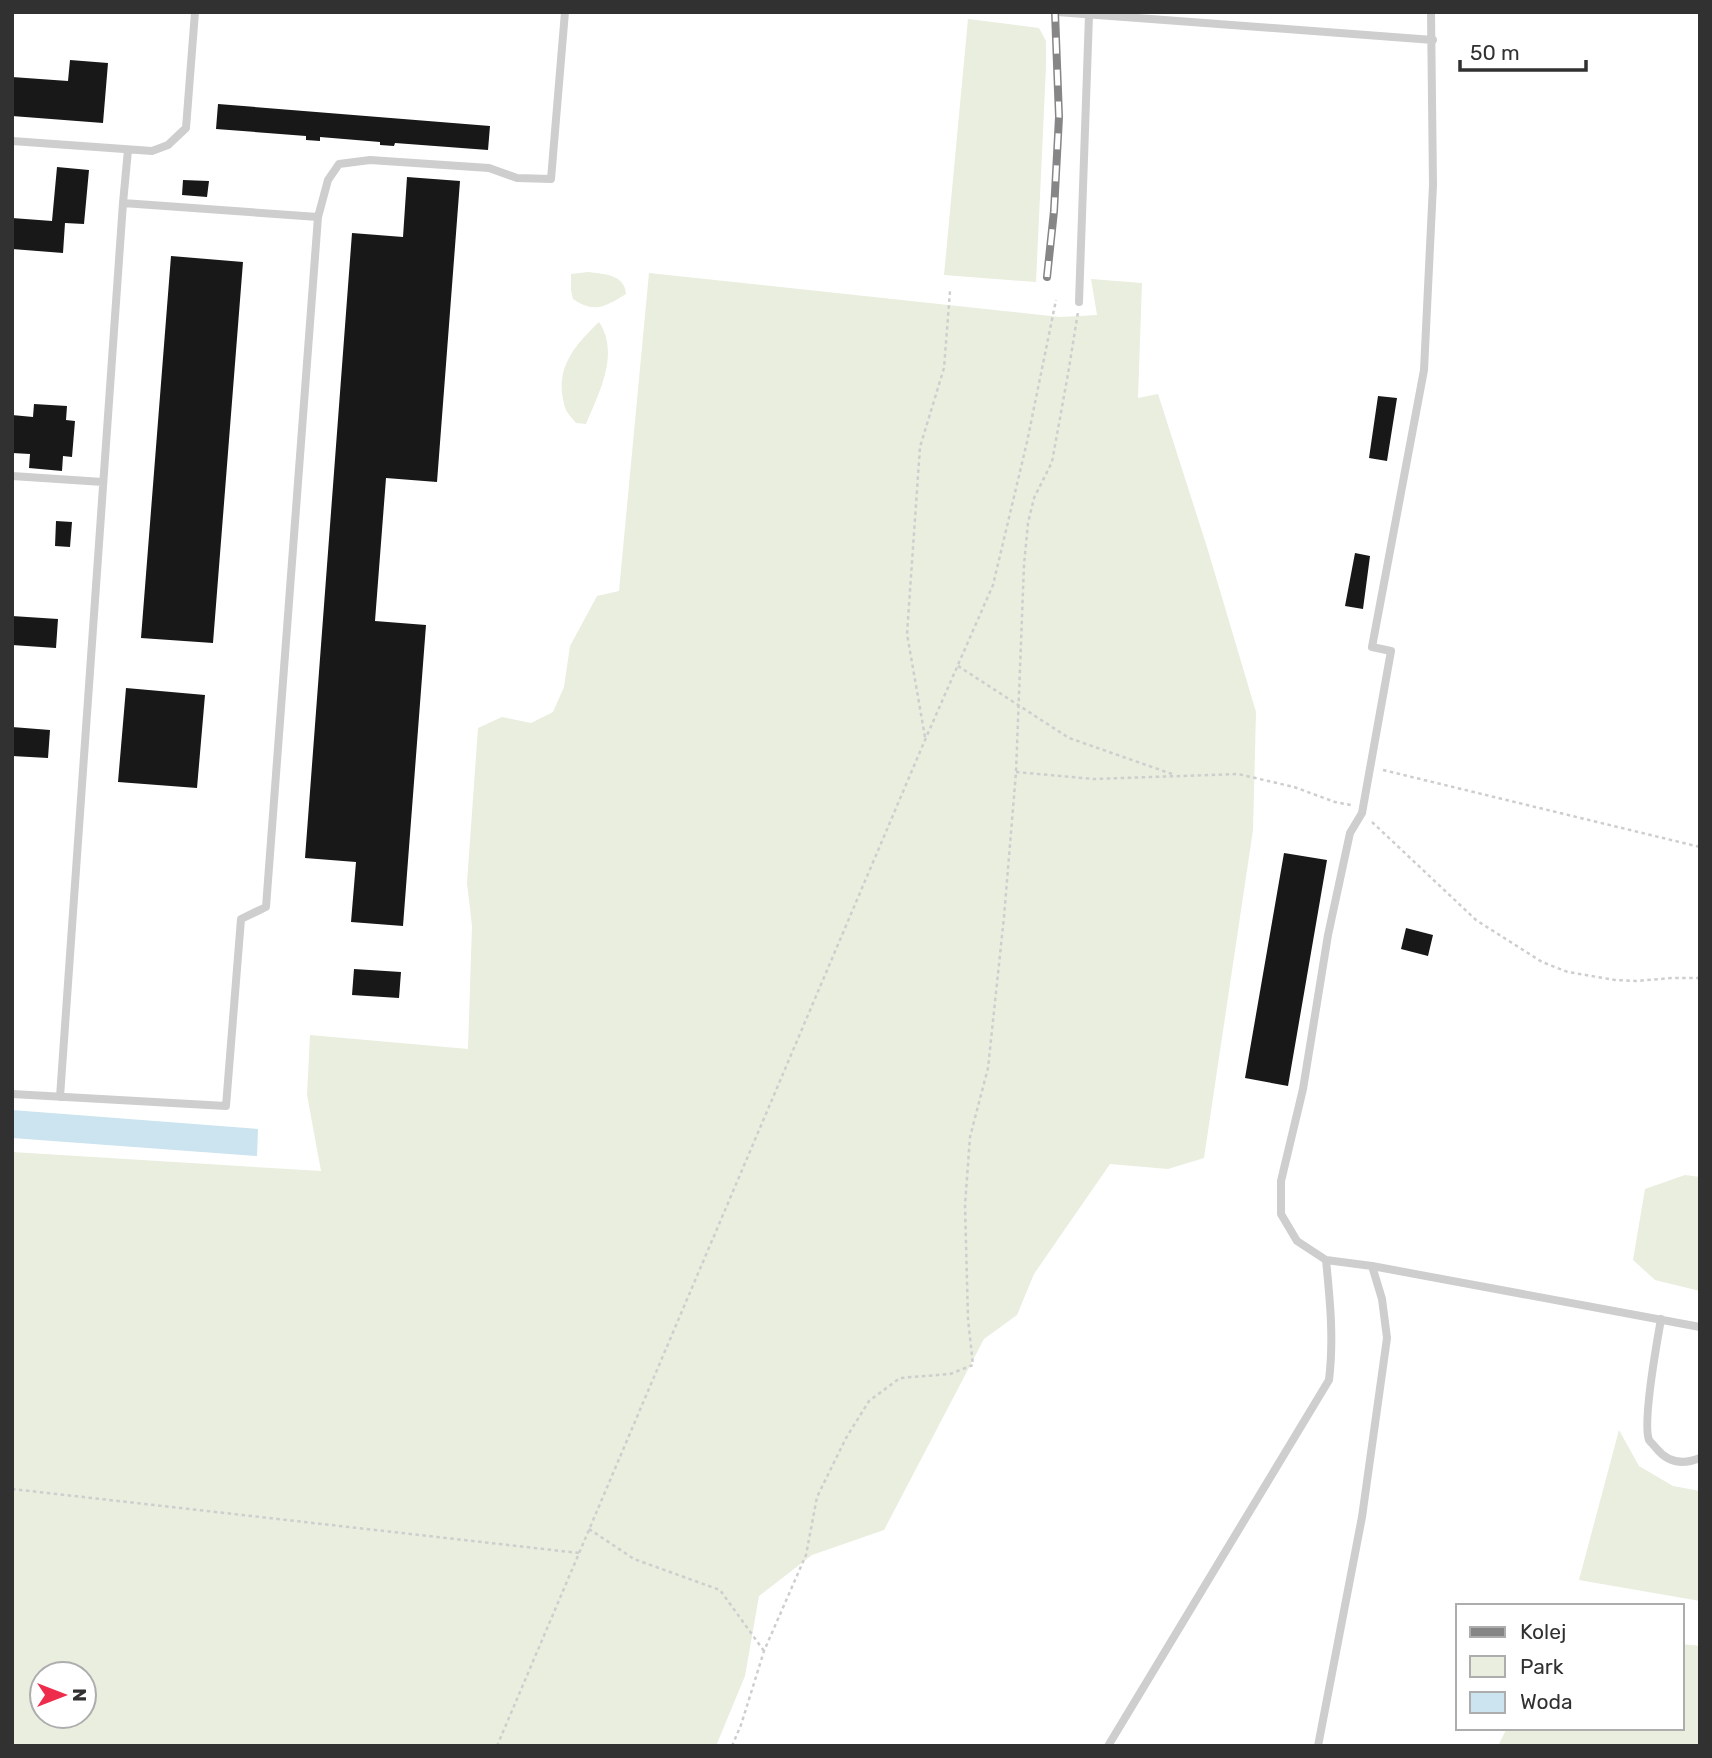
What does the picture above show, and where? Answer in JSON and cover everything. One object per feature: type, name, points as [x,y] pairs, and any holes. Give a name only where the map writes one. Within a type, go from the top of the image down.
[{"type":"lane","points":[[12,141],[152,151],[168,145],[186,128],[195,12]]},
{"type":"lane","points":[[12,1094],[226,1106],[241,919],[266,907],[318,217],[328,180],[339,164],[370,160],[489,168],[517,178],[551,179],[565,12]]},
{"type":"lane","points":[[1057,12],[1433,40]]},
{"type":"lane","points":[[1432,12],[1433,185],[1424,370],[1372,647],[1391,651],[1363,810],[1350,833],[1328,934],[1303,1089],[1281,1181],[1281,1214],[1297,1241],[1326,1260],[1700,1326]]},
{"type":"lane","points":[[1079,302],[1089,15]]},
{"type":"lane","points":[[60,1097],[128,150]]},
{"type":"lane","points":[[123,204],[318,217]]},
{"type":"lane","points":[[12,476],[103,482]]},
{"type":"lane","points":[[1108,1746],[1329,1380],[1332,1318],[1326,1260]]},
{"type":"lane","points":[[1318,1746],[1362,1517],[1387,1338],[1382,1299],[1372,1266]]},
{"type":"lane","points":[[1661,1319],[1648,1415],[1649,1439],[1661,1455],[1677,1463],[1700,1458]]},
{"type":"path","points":[[925,740],[907,634],[920,447],[944,368],[950,291]]},
{"type":"path","points":[[497,1746],[993,585],[1027,442],[1056,300]]},
{"type":"path","points":[[732,1746],[764,1651],[806,1555],[817,1497],[846,1438],[869,1401],[900,1378],[950,1374],[973,1365],[968,1319],[965,1205],[970,1138],[988,1068],[1016,772],[1028,523],[1034,498],[1052,462],[1079,302]]},
{"type":"path","points":[[958,666],[1069,738],[1175,776]]},
{"type":"path","points":[[1370,767],[1700,847]]},
{"type":"path","points":[[1016,772],[1094,779],[1238,774],[1294,787],[1363,810],[1476,920],[1542,962],[1568,972],[1615,980],[1700,978]]},
{"type":"path","points":[[12,1489],[579,1553]]},
{"type":"path","points":[[589,1529],[634,1559],[720,1590],[764,1651]]},
{"type":"green space","points":[[968,19],[1039,28],[1046,41],[1036,282],[944,275]]},
{"type":"green space","points":[[588,272],[617,279],[625,287],[626,294],[600,307],[581,304],[573,299],[571,274]]},
{"type":"green space","points":[[649,273],[1060,317],[1097,315],[1091,279],[1142,283],[1138,398],[1158,394],[1256,712],[1253,830],[1204,1158],[1168,1169],[1110,1164],[1034,1274],[1017,1315],[984,1339],[884,1530],[812,1555],[759,1596],[745,1676],[716,1746],[12,1746],[12,1152],[321,1171],[307,1095],[310,1035],[468,1049],[472,926],[467,883],[478,728],[502,717],[531,723],[553,712],[564,687],[570,646],[597,596],[619,591]]},
{"type":"green space","points":[[599,322],[605,334],[608,360],[586,424],[576,423],[565,407],[563,376],[576,347]]},
{"type":"green space","points":[[1685,1175],[1700,1177],[1700,1291],[1655,1280],[1633,1260],[1645,1189]]},
{"type":"green space","points":[[1619,1430],[1639,1466],[1673,1486],[1700,1491],[1700,1601],[1579,1580]]},
{"type":"green space","points":[[1684,1644],[1700,1646],[1700,1746],[1496,1746],[1506,1730],[1684,1730]]},
{"type":"water","points":[[12,1110],[258,1129],[257,1156],[12,1138]]},
{"type":"building","points":[[70,60],[108,63],[103,123],[12,116],[12,77],[68,81]]},
{"type":"building","points":[[218,104],[490,126],[488,150],[395,143],[394,146],[380,145],[380,142],[320,137],[320,141],[306,140],[306,136],[216,129]]},
{"type":"building","points":[[57,167],[89,170],[84,224],[65,223],[63,253],[12,249],[12,218],[52,221]]},
{"type":"building","points":[[407,177],[460,181],[437,482],[386,478],[375,621],[426,625],[403,926],[351,922],[356,862],[305,858],[352,233],[403,237]]},
{"type":"building","points":[[183,180],[209,181],[207,197],[182,195]]},
{"type":"building","points":[[171,256],[243,262],[213,643],[141,638]]},
{"type":"building","points":[[1378,396],[1397,398],[1387,461],[1369,458]]},
{"type":"building","points":[[34,404],[67,406],[66,420],[75,421],[72,457],[63,456],[62,471],[29,468],[30,454],[12,453],[12,415],[33,417]]},
{"type":"building","points":[[56,521],[72,522],[70,547],[55,546]]},
{"type":"building","points":[[1355,553],[1370,556],[1363,609],[1345,606]]},
{"type":"building","points":[[12,616],[58,619],[56,648],[12,645]]},
{"type":"building","points":[[126,688],[205,695],[197,788],[118,782]]},
{"type":"building","points":[[12,727],[50,730],[48,758],[12,756]]},
{"type":"building","points":[[1284,853],[1327,860],[1288,1086],[1245,1078]]},
{"type":"building","points":[[1406,928],[1433,935],[1428,956],[1401,949]]},
{"type":"building","points":[[354,969],[401,972],[399,998],[352,995]]},
{"type":"railway","points":[[1047,277],[1059,117],[1055,12]]}]
